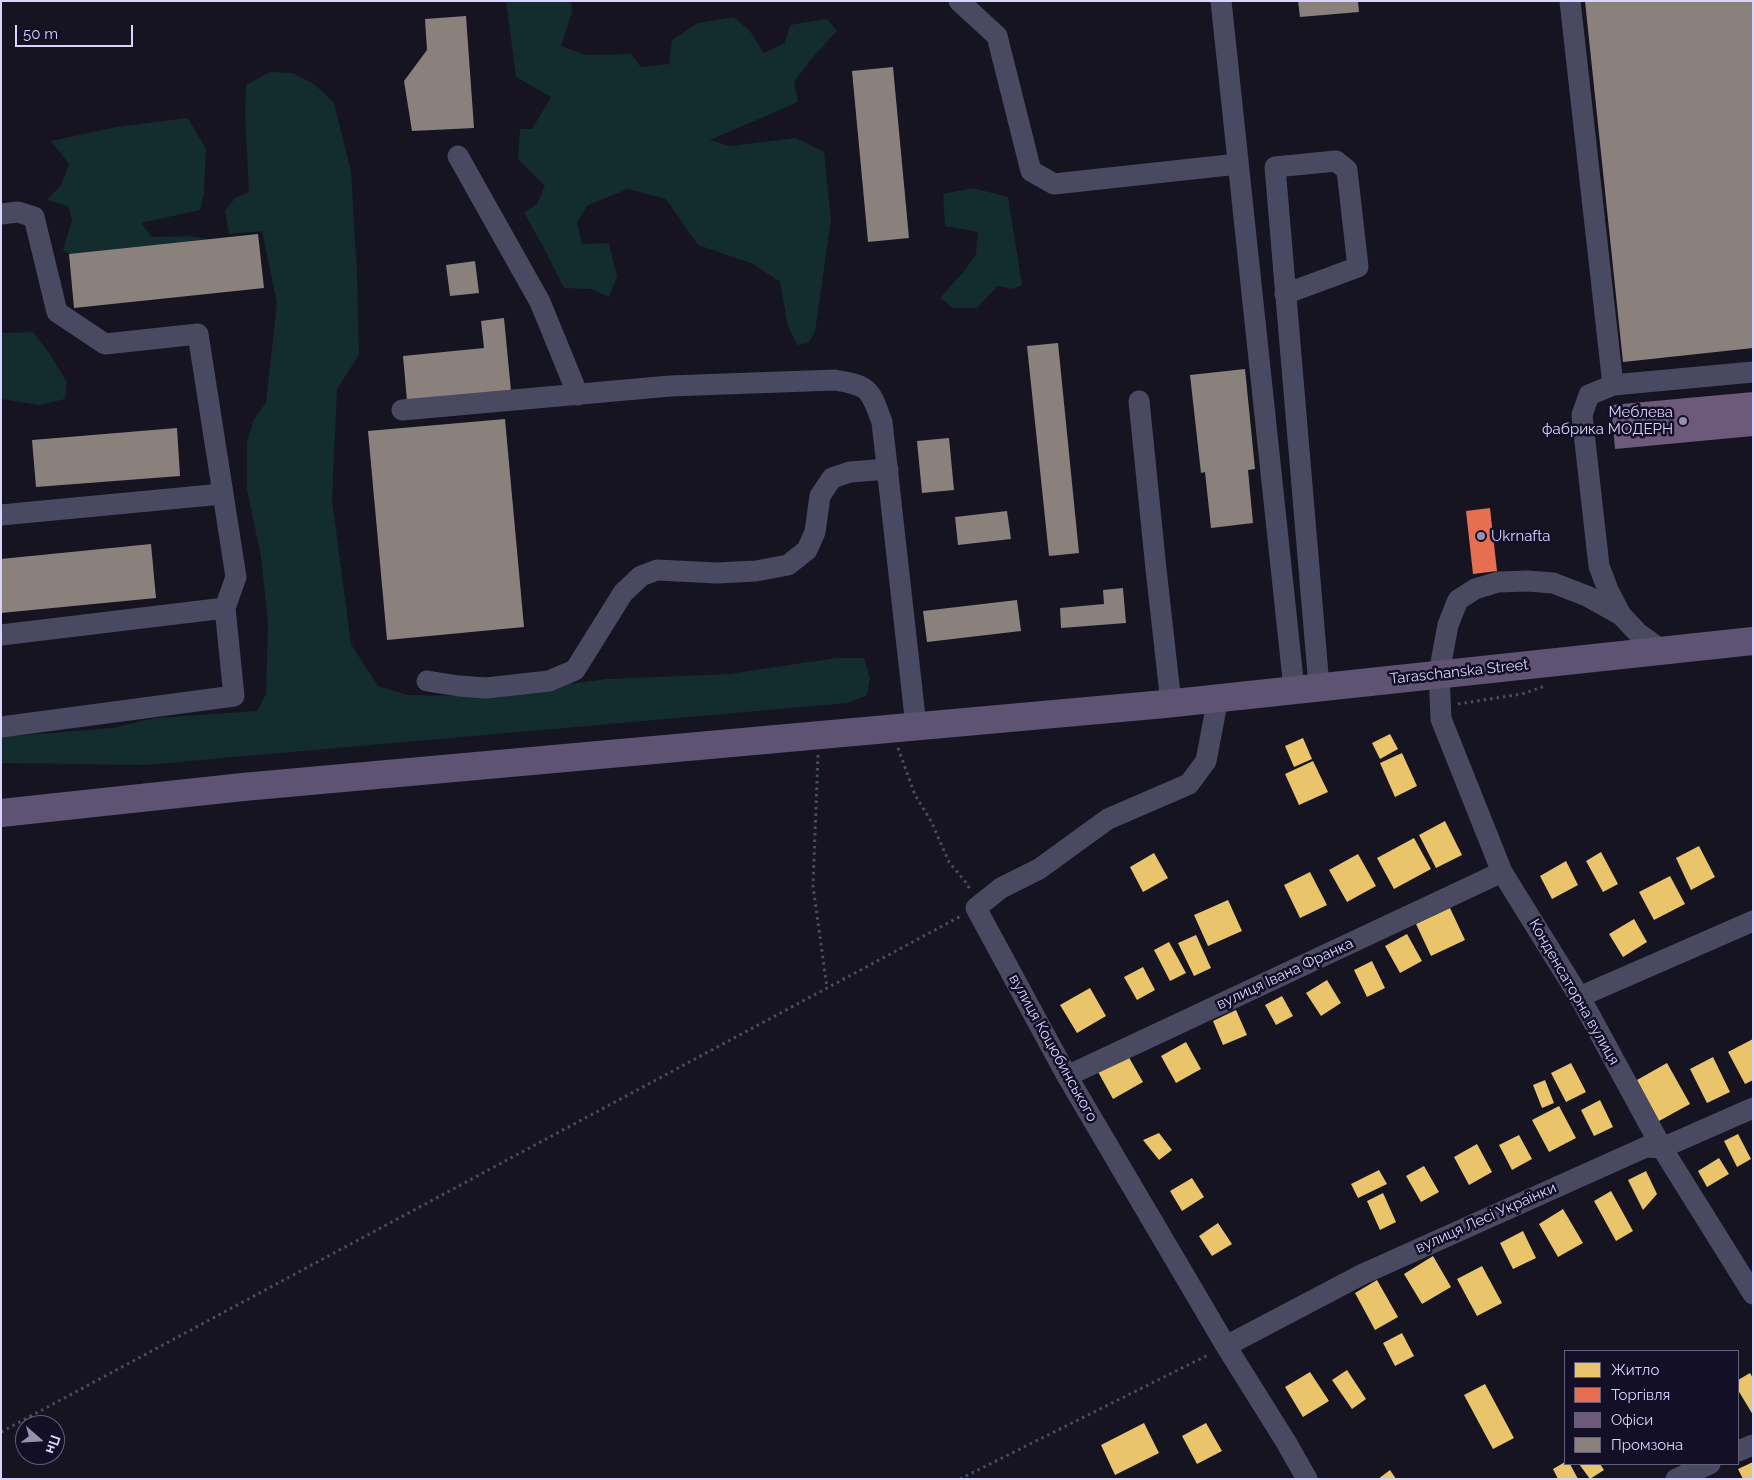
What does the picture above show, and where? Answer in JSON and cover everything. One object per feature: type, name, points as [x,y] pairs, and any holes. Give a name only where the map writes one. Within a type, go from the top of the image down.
[{"type":"main road","name":"Taraschanska Street","points":[[1,813],[243,787],[1168,704],[1439,673],[1753,641]]},
{"type":"street","points":[[959,1],[997,36],[1031,171],[1054,184],[1238,164]]},
{"type":"street","points":[[1221,1],[1238,164],[1306,688]]},
{"type":"street","points":[[1570,1],[1613,385]]},
{"type":"street","points":[[458,156],[540,302],[578,395]]},
{"type":"street","points":[[1285,294],[1358,267],[1347,170],[1336,161],[1275,167],[1285,294],[1306,688]]},
{"type":"street","points":[[1,214],[18,212],[34,217],[57,312],[105,344],[198,334],[236,578],[225,608],[234,696],[1,727]]},
{"type":"street","points":[[1664,651],[1638,633],[1621,615],[1608,590],[1599,566],[1582,415],[1589,395],[1613,385],[1753,372]]},
{"type":"street","points":[[402,410],[670,386],[835,380],[857,384],[872,395],[882,422],[888,469],[904,727]]},
{"type":"street","points":[[1139,401],[1168,704]]},
{"type":"street","points":[[427,681],[486,688],[549,681],[574,670],[623,593],[641,576],[657,570],[717,573],[756,571],[788,565],[807,550],[816,532],[820,496],[832,478],[850,472],[888,469]]},
{"type":"street","points":[[1,515],[222,494]]},
{"type":"street","name":"Конденсаторна вулиця","points":[[1621,615],[1587,596],[1553,582],[1498,582],[1475,589],[1458,600],[1448,625],[1439,673],[1441,719],[1502,872],[1579,996],[1662,1148],[1753,1294]]},
{"type":"street","points":[[1,635],[225,608]]},
{"type":"street","points":[[976,908],[1001,888],[1039,869],[1108,819],[1189,784],[1206,761],[1218,698]]},
{"type":"street","name":"вулиця Івана Франка","points":[[1067,1076],[1502,872]]},
{"type":"street","name":"вулиця Коцюбинського","points":[[976,908],[1067,1076],[1226,1346],[1307,1479]]},
{"type":"street","points":[[1579,996],[1753,920]]},
{"type":"street","name":"вулиця Лесі Українки","points":[[1226,1346],[1363,1274],[1468,1226],[1646,1147],[1662,1148],[1753,1108]]},
{"type":"street","points":[[1739,1451],[1753,1445]]},
{"type":"street","points":[[1676,1479],[1708,1465]]},
{"type":"path","points":[[1,1432],[976,908],[968,885],[950,862],[931,821],[915,795],[900,757],[904,727]]},
{"type":"path","points":[[818,735],[813,886],[827,988]]},
{"type":"path","points":[[960,1479],[1226,1346]]},
{"type":"green space","points":[[506,1],[571,1],[572,12],[561,46],[586,55],[631,54],[641,67],[669,64],[672,40],[698,23],[734,17],[750,31],[764,53],[785,43],[790,25],[827,19],[837,31],[812,58],[794,82],[798,102],[710,140],[730,146],[796,138],[824,152],[831,219],[815,332],[808,343],[797,345],[788,326],[780,282],[753,264],[698,245],[666,199],[628,189],[588,205],[577,222],[582,244],[609,243],[617,277],[609,297],[592,289],[564,288],[524,213],[537,204],[545,186],[518,159],[520,129],[532,129],[551,97],[516,77]]},
{"type":"green space","points":[[270,72],[292,73],[314,84],[334,103],[351,171],[357,272],[359,355],[337,389],[332,500],[351,644],[378,686],[408,695],[473,696],[607,679],[729,674],[836,658],[864,658],[870,678],[867,695],[848,703],[144,765],[1,763],[1,737],[112,728],[155,718],[257,711],[266,694],[268,623],[261,557],[247,489],[247,442],[254,419],[266,403],[277,303],[262,231],[229,234],[225,211],[235,198],[249,192],[245,114],[246,85]]},
{"type":"green space","points":[[188,118],[206,149],[204,194],[200,210],[141,223],[152,237],[188,236],[208,239],[69,254],[63,250],[72,220],[68,206],[47,200],[61,185],[69,164],[51,141],[116,127]]},
{"type":"green space","points":[[973,188],[1008,197],[1022,285],[1011,289],[998,286],[977,308],[953,308],[940,298],[965,270],[976,254],[978,232],[945,226],[943,194]]},
{"type":"green space","points":[[33,332],[50,354],[67,382],[65,399],[40,405],[1,399],[1,333]]},
{"type":"building: Житло","points":[[1390,734],[1398,749],[1380,759],[1372,743]]},
{"type":"building: Житло","points":[[1303,738],[1312,759],[1294,767],[1285,746]]},
{"type":"building: Житло","points":[[1402,753],[1417,786],[1395,797],[1380,763]]},
{"type":"building: Житло","points":[[1313,761],[1328,792],[1299,805],[1285,774]]},
{"type":"building: Житло","points":[[1445,821],[1462,855],[1436,868],[1419,835]]},
{"type":"building: Житло","points":[[1414,838],[1431,869],[1394,889],[1377,858]]},
{"type":"building: Житло","points":[[1699,846],[1715,877],[1691,890],[1676,858]]},
{"type":"building: Житло","points":[[1601,852],[1618,884],[1603,892],[1586,861]]},
{"type":"building: Житло","points":[[1154,853],[1168,878],[1143,892],[1130,867]]},
{"type":"building: Житло","points":[[1358,854],[1376,886],[1347,902],[1329,870]]},
{"type":"building: Житло","points":[[1566,861],[1578,885],[1552,899],[1540,876]]},
{"type":"building: Житло","points":[[1310,872],[1327,905],[1300,918],[1284,885]]},
{"type":"building: Житло","points":[[1670,876],[1685,904],[1654,920],[1639,892]]},
{"type":"building: Житло","points":[[1228,900],[1242,931],[1208,946],[1194,915]]},
{"type":"building: Житло","points":[[1450,908],[1465,940],[1431,956],[1416,924]]},
{"type":"building: Житло","points":[[1634,919],[1647,942],[1623,957],[1609,934]]},
{"type":"building: Житло","points":[[1407,934],[1422,961],[1400,973],[1385,946]]},
{"type":"building: Житло","points":[[1196,935],[1211,968],[1194,976],[1178,943]]},
{"type":"building: Житло","points":[[1169,942],[1186,973],[1170,981],[1154,950]]},
{"type":"building: Житло","points":[[1372,961],[1385,988],[1367,997],[1354,970]]},
{"type":"building: Житло","points":[[1143,967],[1155,990],[1137,1000],[1124,977]]},
{"type":"building: Житло","points":[[1327,980],[1341,1003],[1321,1016],[1306,993]]},
{"type":"building: Житло","points":[[1090,988],[1106,1016],[1077,1033],[1060,1005]]},
{"type":"building: Житло","points":[[1282,996],[1293,1016],[1276,1025],[1265,1005]]},
{"type":"building: Житло","points":[[1236,1010],[1247,1035],[1223,1045],[1213,1021]]},
{"type":"building: Житло","points":[[1753,1039],[1753,1080],[1745,1084],[1728,1052]]},
{"type":"building: Житло","points":[[1186,1042],[1201,1069],[1176,1083],[1161,1056]]},
{"type":"building: Житло","points":[[1127,1054],[1143,1082],[1113,1099],[1097,1070]]},
{"type":"building: Житло","points":[[1713,1057],[1730,1092],[1707,1103],[1690,1069]]},
{"type":"building: Житло","points":[[1571,1063],[1586,1092],[1566,1102],[1551,1073]]},
{"type":"building: Житло","points":[[1667,1063],[1690,1104],[1659,1121],[1637,1080]]},
{"type":"building: Житло","points":[[1545,1080],[1554,1103],[1542,1108],[1533,1085]]},
{"type":"building: Житло","points":[[1600,1100],[1613,1127],[1594,1136],[1581,1110]]},
{"type":"building: Житло","points":[[1559,1106],[1576,1138],[1549,1152],[1532,1120]]},
{"type":"building: Житло","points":[[1159,1133],[1172,1150],[1159,1160],[1143,1140]]},
{"type":"building: Житло","points":[[1738,1134],[1751,1159],[1737,1167],[1724,1141]]},
{"type":"building: Житло","points":[[1519,1135],[1532,1159],[1512,1170],[1499,1145]]},
{"type":"building: Житло","points":[[1477,1144],[1492,1172],[1469,1185],[1454,1157]]},
{"type":"building: Житло","points":[[1719,1158],[1729,1174],[1707,1187],[1698,1171]]},
{"type":"building: Житло","points":[[1424,1166],[1439,1192],[1421,1202],[1406,1176]]},
{"type":"building: Житло","points":[[1379,1170],[1387,1184],[1358,1198],[1351,1184]]},
{"type":"building: Житло","points":[[1646,1171],[1657,1194],[1643,1210],[1628,1180]]},
{"type":"building: Житло","points":[[1192,1178],[1204,1197],[1182,1211],[1170,1191]]},
{"type":"building: Житло","points":[[1611,1191],[1633,1231],[1616,1241],[1594,1201]]},
{"type":"building: Житло","points":[[1383,1193],[1396,1222],[1380,1230],[1367,1201]]},
{"type":"building: Житло","points":[[1563,1209],[1583,1243],[1558,1257],[1539,1224]]},
{"type":"building: Житло","points":[[1218,1223],[1232,1244],[1212,1256],[1199,1236]]},
{"type":"building: Житло","points":[[1523,1231],[1536,1258],[1513,1269],[1500,1243]]},
{"type":"building: Житло","points":[[1433,1256],[1451,1287],[1422,1304],[1404,1274]]},
{"type":"building: Житло","points":[[1482,1266],[1502,1303],[1477,1316],[1457,1279]]},
{"type":"building: Житло","points":[[1377,1280],[1398,1317],[1375,1330],[1355,1293]]},
{"type":"building: Житло","points":[[1402,1333],[1414,1356],[1395,1366],[1383,1343]]},
{"type":"building: Житло","points":[[1347,1370],[1366,1399],[1352,1409],[1332,1380]]},
{"type":"building: Житло","points":[[1310,1372],[1329,1401],[1303,1417],[1285,1387]]},
{"type":"building: Житло","points":[[1750,1373],[1753,1378],[1753,1415],[1739,1392],[1739,1379]]},
{"type":"building: Житло","points":[[1485,1384],[1514,1438],[1493,1449],[1464,1395]]},
{"type":"building: Житло","points":[[1144,1423],[1159,1453],[1115,1475],[1101,1445]]},
{"type":"building: Житло","points":[[1206,1423],[1222,1451],[1197,1464],[1182,1436]]},
{"type":"building: Житло","points":[[1753,1462],[1753,1479],[1743,1479],[1738,1469]]},
{"type":"building: Житло","points":[[1564,1463],[1564,1465],[1571,1465],[1578,1479],[1558,1479],[1553,1469]]},
{"type":"building: Житло","points":[[1580,1465],[1601,1465],[1604,1470],[1590,1479]]},
{"type":"building: Житло","points":[[1390,1470],[1396,1479],[1378,1479]]},
{"type":"building: Торгівля","name":"Ukrnafta","points":[[1490,508],[1497,571],[1473,574],[1466,511]]},
{"type":"building: Офіси","name":"Меблева фабрика МОДЕРН","points":[[1753,392],[1753,436],[1615,449],[1611,405]]},
{"type":"building: Промзона","points":[[1298,1],[1358,1],[1359,12],[1300,17]]},
{"type":"building: Промзона","points":[[1585,1],[1753,1],[1753,348],[1623,362]]},
{"type":"building: Промзона","points":[[466,16],[474,128],[412,131],[404,81],[427,50],[425,19]]},
{"type":"building: Промзона","points":[[893,67],[909,238],[868,242],[852,71]]},
{"type":"building: Промзона","points":[[258,234],[264,288],[74,308],[69,254]]},
{"type":"building: Промзона","points":[[475,261],[479,293],[450,296],[446,265]]},
{"type":"building: Промзона","points":[[504,318],[511,391],[407,401],[403,356],[484,348],[481,321]]},
{"type":"building: Промзона","points":[[1058,343],[1079,553],[1049,556],[1027,346]]},
{"type":"building: Промзона","points":[[1245,369],[1255,469],[1248,470],[1253,523],[1211,528],[1205,472],[1201,473],[1190,375]]},
{"type":"building: Промзона","points":[[505,419],[524,627],[387,640],[368,431]]},
{"type":"building: Промзона","points":[[177,428],[180,476],[36,487],[32,440]]},
{"type":"building: Промзона","points":[[949,438],[954,490],[922,493],[917,441]]},
{"type":"building: Промзона","points":[[1007,511],[1011,539],[958,545],[955,517]]},
{"type":"building: Промзона","points":[[151,544],[156,598],[1,613],[1,559]]},
{"type":"building: Промзона","points":[[1123,588],[1126,623],[1061,628],[1060,608],[1104,604],[1103,590]]},
{"type":"building: Промзона","points":[[1017,600],[1021,631],[927,642],[923,611]]},
{"type":"place","name":"Меблева фабрика МОДЕРН","points":[[1683,421]]},
{"type":"place","name":"Ukrnafta","points":[[1481,536]]}]
